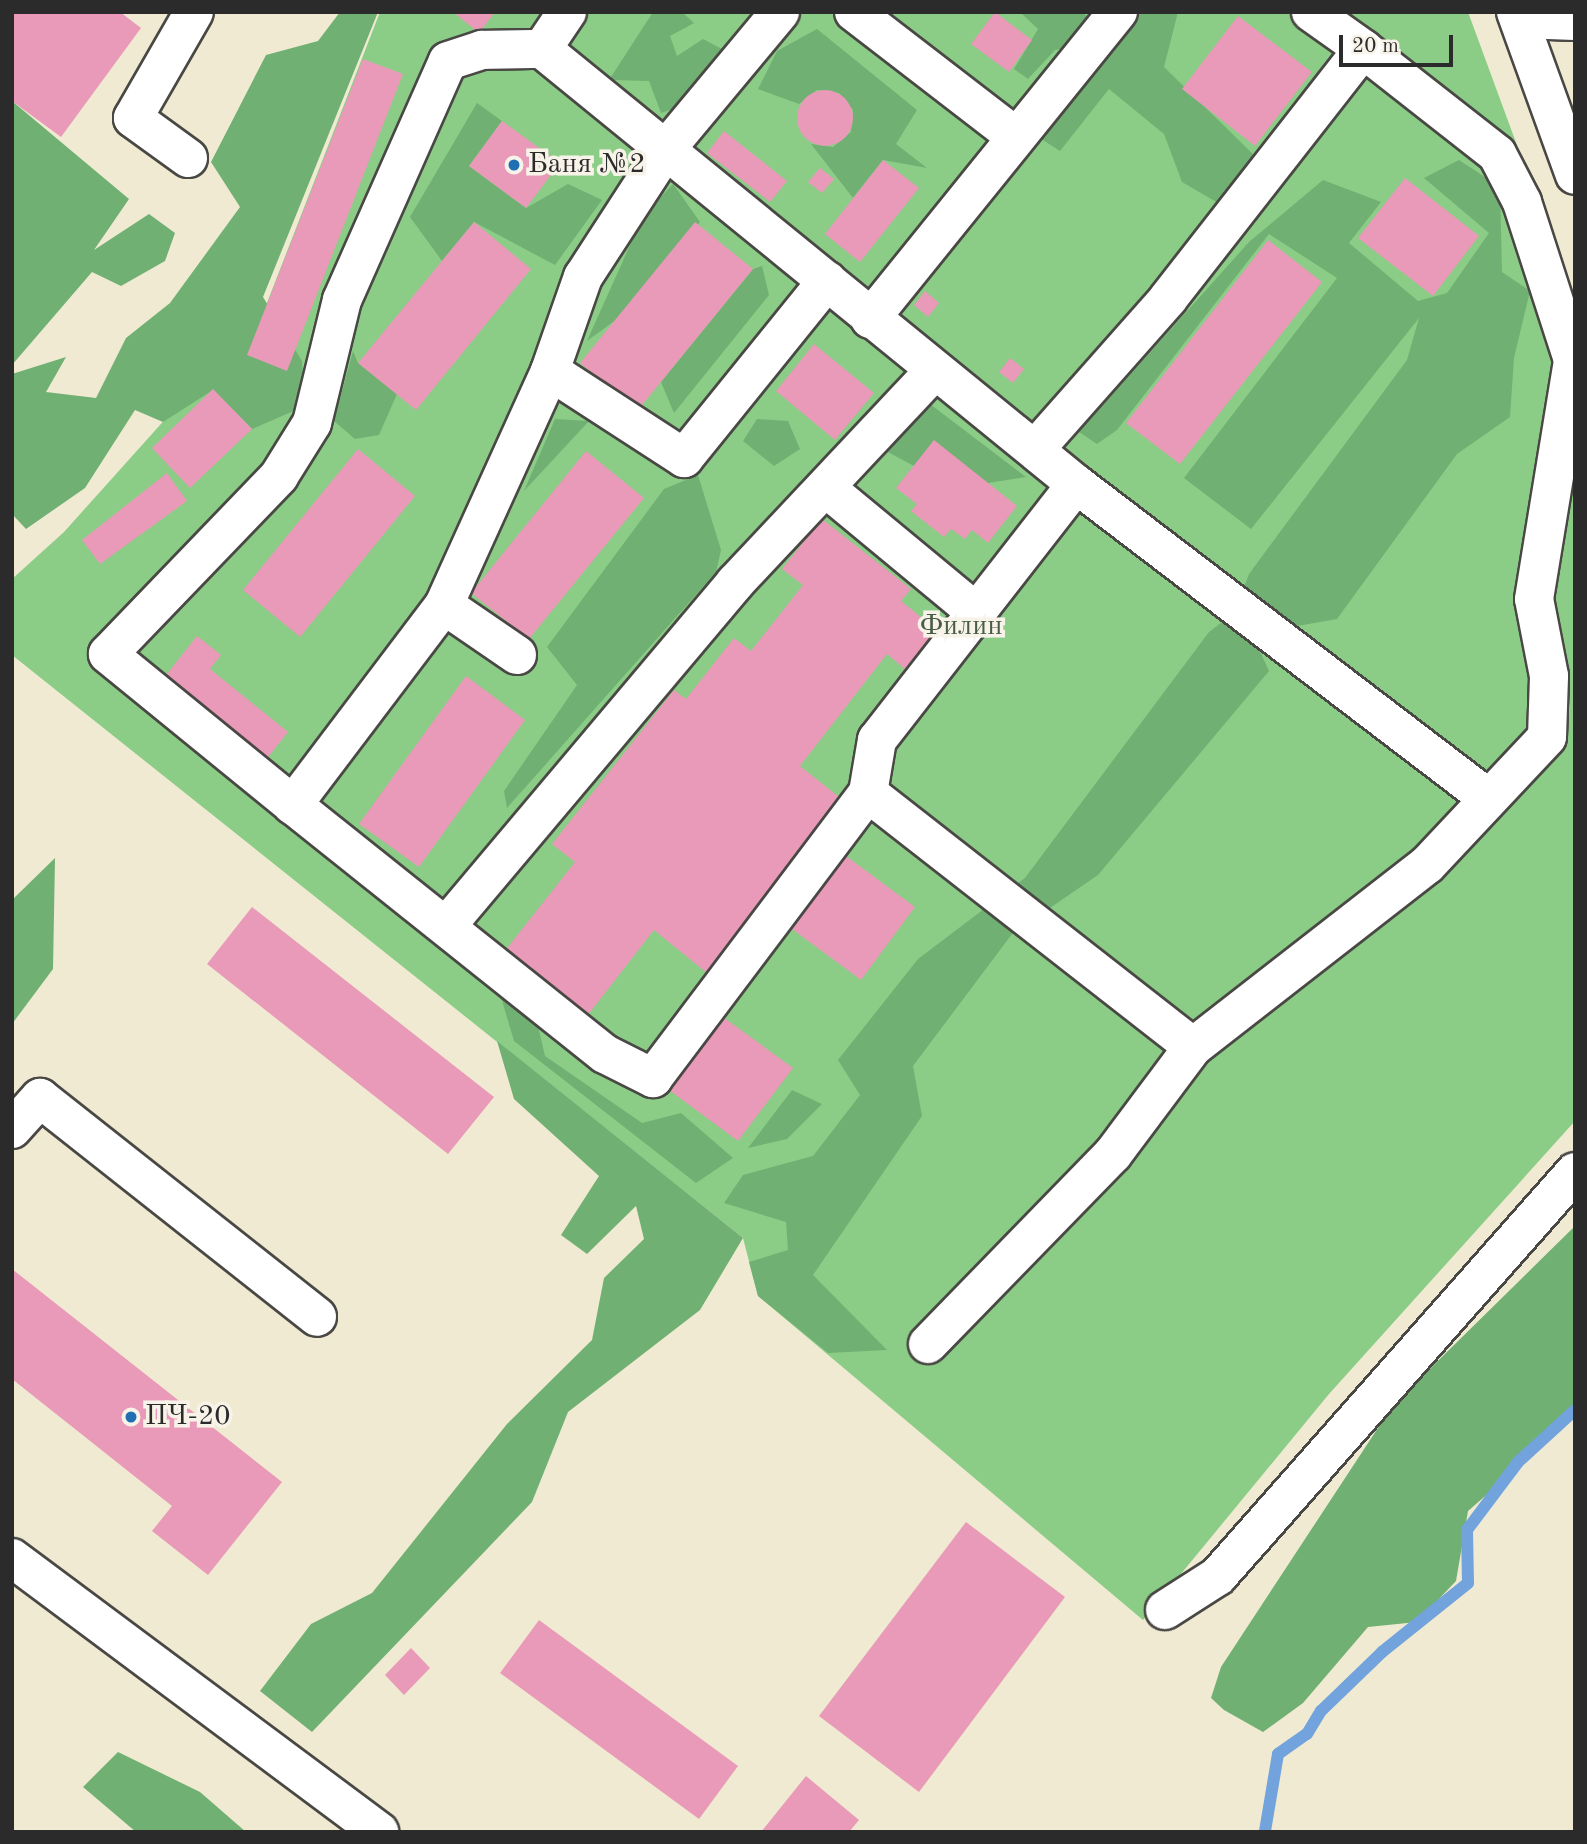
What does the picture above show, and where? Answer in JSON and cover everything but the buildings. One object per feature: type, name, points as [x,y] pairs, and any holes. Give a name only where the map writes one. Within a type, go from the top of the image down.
[{"type":"street","points":[[188,158],[133,118],[194,12]]},
{"type":"street","points":[[542,49],[567,12]]},
{"type":"street","points":[[293,805],[444,605],[550,371],[583,277],[666,149],[780,12]]},
{"type":"street","points":[[854,12],[1015,136]]},
{"type":"street","points":[[870,319],[1015,136],[1118,12]]},
{"type":"street","points":[[928,1345],[1113,1154],[1193,1047],[1427,865],[1547,737],[1549,676],[1534,599],[1573,360],[1522,202],[1497,154],[1363,49],[1311,12]]},
{"type":"street","points":[[1575,21],[1519,16],[1575,175]]},
{"type":"street","points":[[1076,484],[877,740],[868,793],[653,1078],[605,1054],[448,924],[293,805],[108,654],[279,476],[312,423],[342,300],[448,61],[482,50],[542,49],[934,371],[1036,448],[1076,484],[1489,799]]},
{"type":"street","points":[[1036,448],[1168,299],[1363,49]]},
{"type":"street","points":[[550,371],[684,458],[827,281]]},
{"type":"street","points":[[448,924],[735,583],[934,371]]},
{"type":"street","points":[[826,488],[977,612]]},
{"type":"street","points":[[444,605],[517,655]]},
{"type":"street","points":[[868,793],[1193,1047]]},
{"type":"street","points":[[12,1129],[40,1098],[317,1317]]},
{"type":"street","points":[[1165,1610],[1218,1576],[1575,1172]]},
{"type":"street","points":[[12,1558],[379,1832]]},
{"type":"green space","points":[[340,12],[378,12],[263,297],[302,361],[305,406],[252,429],[213,390],[163,422],[135,410],[85,488],[26,529],[12,514],[12,374],[66,357],[46,392],[96,398],[126,338],[170,303],[240,207],[211,162],[266,55],[318,41]]},
{"type":"green space","name":"Филин","points":[[380,12],[1468,12],[1575,303],[1575,1121],[1329,1394],[1143,1620],[758,1296],[743,1238],[12,655],[12,579],[64,532],[265,308]]},
{"type":"green space","points":[[653,12],[682,12],[694,23],[670,36],[677,56],[703,39],[724,50],[678,107],[661,113],[649,81],[609,80]]},
{"type":"green space","points":[[1020,12],[1082,12],[1092,20],[1079,45],[1055,50],[1028,79],[1014,69],[1038,29]]},
{"type":"green space","points":[[1128,12],[1178,12],[1164,67],[1259,160],[1218,203],[1182,182],[1164,134],[1109,89],[1060,151],[1032,133]]},
{"type":"green space","points":[[817,29],[917,110],[896,144],[927,168],[883,160],[853,198],[811,144],[833,147],[851,132],[853,110],[839,93],[817,90],[799,104],[758,89],[777,51]]},
{"type":"green space","points":[[12,101],[129,199],[94,250],[149,214],[175,233],[165,261],[121,286],[92,272],[12,365]]},
{"type":"green space","points":[[477,103],[502,121],[469,166],[526,208],[568,184],[602,200],[555,265],[474,222],[442,261],[410,217]]},
{"type":"green space","points":[[1459,160],[1500,187],[1502,272],[1530,291],[1514,358],[1510,417],[1457,454],[1337,619],[1252,634],[1269,671],[1098,875],[1012,934],[913,1066],[922,1116],[813,1275],[887,1350],[828,1353],[758,1296],[749,1262],[788,1250],[786,1222],[724,1203],[743,1175],[813,1156],[860,1095],[838,1060],[918,959],[1025,878],[1209,632],[1234,613],[1249,574],[1407,360],[1419,318],[1251,529],[1184,478],[1337,278],[1269,234],[1117,430],[1097,444],[1079,432],[1249,242],[1323,180],[1381,202],[1349,243],[1418,301],[1447,293],[1489,233],[1424,178]]},
{"type":"green space","points":[[673,184],[700,222],[617,319],[587,341],[643,216]]},
{"type":"green space","points":[[762,266],[769,295],[674,413],[661,382],[753,269]]},
{"type":"green space","points":[[353,351],[358,363],[397,394],[379,435],[355,439],[334,421]]},
{"type":"green space","points":[[930,404],[1026,477],[988,483],[914,466],[888,452]]},
{"type":"green space","points":[[555,419],[589,421],[524,491]]},
{"type":"green space","points":[[757,419],[788,421],[800,449],[774,466],[743,441]]},
{"type":"green space","points":[[698,475],[721,550],[716,572],[507,808],[504,791],[577,685],[547,647],[664,489]]},
{"type":"green space","points":[[55,858],[53,969],[12,1024],[12,900]]},
{"type":"green space","points":[[501,997],[538,1026],[545,1056],[642,1123],[681,1113],[733,1158],[696,1183],[514,1041]]},
{"type":"green space","points":[[497,1041],[743,1238],[700,1310],[568,1412],[532,1502],[312,1732],[260,1691],[311,1624],[372,1593],[507,1424],[592,1340],[604,1278],[644,1239],[636,1206],[587,1254],[561,1235],[599,1176],[514,1099]]},
{"type":"green space","points":[[792,1090],[822,1104],[787,1139],[748,1148]]},
{"type":"green space","points":[[1575,1226],[1575,1403],[1538,1450],[1468,1511],[1456,1581],[1417,1622],[1368,1627],[1303,1703],[1263,1732],[1224,1710],[1211,1698],[1221,1667],[1393,1405]]},
{"type":"green space","points":[[118,1752],[200,1792],[246,1832],[136,1832],[83,1787]]},
{"type":"waterway","points":[[1265,1831],[1278,1754],[1307,1734],[1321,1711],[1382,1652],[1468,1583],[1467,1530],[1518,1462],[1575,1410]]},
{"type":"place","name":"Баня №2","points":[[514,165]]},
{"type":"place","name":"ПЧ-20","points":[[131,1417]]}]
